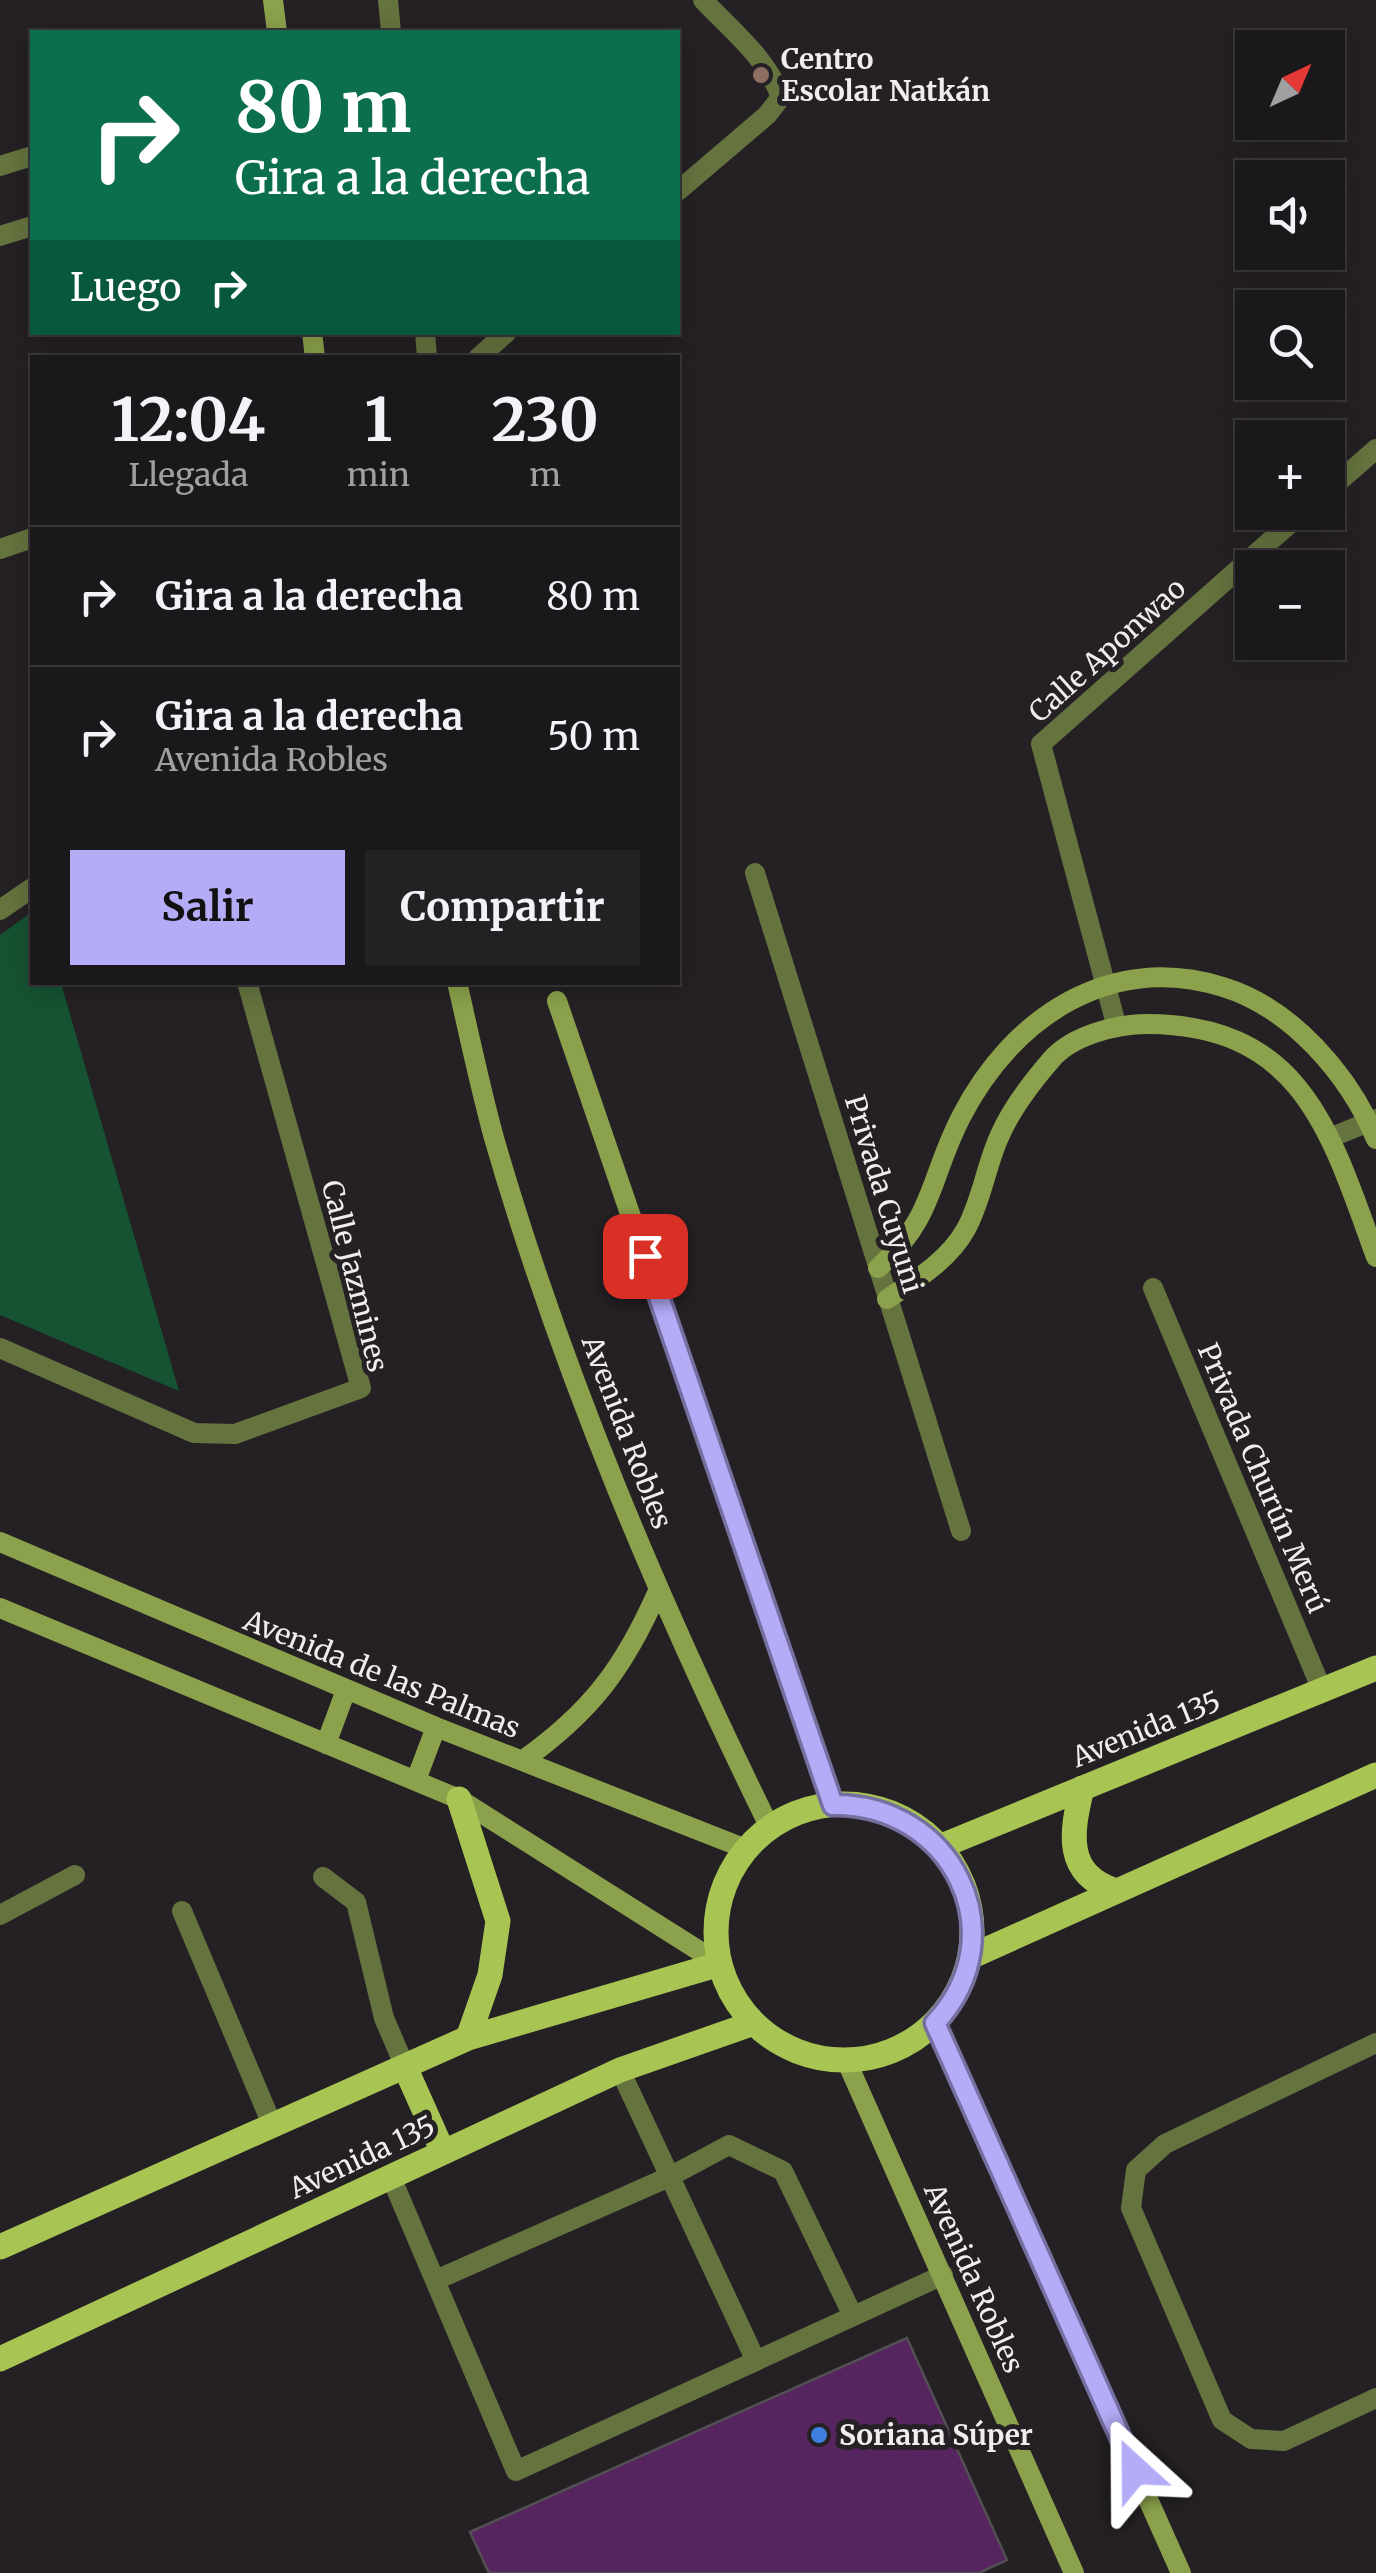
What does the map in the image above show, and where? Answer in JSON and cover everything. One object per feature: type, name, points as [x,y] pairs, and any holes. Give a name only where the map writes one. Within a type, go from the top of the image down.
[{"type":"main road","name":"Avenida 135","points":[[938,1847],[1376,1668]]},
{"type":"main road","points":[[970,1957],[1376,1775]]},
{"type":"main road","points":[[1082,1788],[1074,1820],[1074,1854],[1095,1884],[1116,1891]]},
{"type":"main road","points":[[458,1799],[498,1920],[490,1975],[468,2038]]},
{"type":"main road","points":[[833,1805],[872,1808],[897,1816],[938,1847],[956,1871],[967,1899],[970,1957],[957,1992],[935,2023],[894,2050],[846,2060],[797,2051],[754,2023],[733,1996],[720,1964],[718,1911],[728,1878],[746,1848],[793,1814],[833,1805]]},
{"type":"main road","points":[[0,2247],[270,2122],[405,2068],[468,2038],[720,1964]]},
{"type":"main road","name":"Avenida 135","points":[[0,2359],[620,2070],[754,2023]]},
{"type":"main road","points":[[405,2068],[442,2152]]},
{"type":"street","points":[[273,0],[277,30]]},
{"type":"street","points":[[388,0],[392,30]]},
{"type":"street","points":[[680,189],[767,115],[781,98],[766,68],[703,0]]},
{"type":"street","points":[[0,166],[30,157]]},
{"type":"street","points":[[0,236],[30,227]]},
{"type":"street","points":[[481,355],[504,335]]},
{"type":"street","points":[[1345,476],[1376,448]]},
{"type":"street","name":"Calle Aponwao","points":[[1116,1024],[1041,744],[1283,530]]},
{"type":"street","points":[[0,549],[30,539]]},
{"type":"street","name":"Privada Cuyuni","points":[[755,873],[961,1531]]},
{"type":"street","points":[[0,910],[30,889]]},
{"type":"street","points":[[878,1268],[904,1244],[924,1214],[960,1118],[989,1072],[1024,1034],[1062,1005],[1106,983],[1148,974],[1187,976],[1243,993],[1294,1026],[1333,1068],[1374,1126],[1332,1137]]},
{"type":"street","name":"Calle Jazmines","points":[[0,1348],[194,1433],[236,1434],[361,1388],[247,985]]},
{"type":"street","name":"Avenida Robles","points":[[458,985],[494,1137],[568,1359],[658,1591],[770,1828]]},
{"type":"street","points":[[557,1000],[833,1805]]},
{"type":"street","points":[[887,1299],[934,1268],[966,1229],[1000,1135],[1054,1055],[1116,1024],[1191,1024],[1238,1039],[1281,1068],[1332,1137],[1376,1257]]},
{"type":"street","name":"Privada Churún Merú","points":[[1152,1288],[1322,1690]]},
{"type":"street","name":"Avenida de las Palmas","points":[[0,1542],[436,1727],[746,1848]]},
{"type":"street","points":[[522,1761],[567,1729],[605,1689],[636,1643],[658,1591]]},
{"type":"street","points":[[0,1608],[458,1799],[720,1964]]},
{"type":"street","points":[[326,1744],[346,1690]]},
{"type":"street","points":[[416,1780],[436,1727]]},
{"type":"street","points":[[0,1915],[76,1875]]},
{"type":"street","points":[[323,1877],[356,1902],[384,2018],[405,2068]]},
{"type":"street","points":[[182,1911],[270,2122]]},
{"type":"street","points":[[935,2023],[1181,2573]]},
{"type":"street","points":[[1376,2043],[1165,2144],[1136,2170],[1131,2208],[1222,2420],[1251,2439],[1284,2440],[1376,2398]]},
{"type":"street","name":"Avenida Robles","points":[[846,2060],[1074,2573]]},
{"type":"street","points":[[620,2070],[756,2360]]},
{"type":"street","points":[[436,2280],[669,2176],[729,2145],[783,2171],[852,2316]]},
{"type":"street","points":[[391,2178],[516,2470],[944,2274]]},
{"type":"green space","points":[[30,913],[30,985],[62,985],[179,1391],[0,1315],[0,935]]},
{"type":"building","name":"Soriana Súper","points":[[907,2338],[1007,2560],[979,2573],[489,2573],[470,2532]]},
{"type":"place","name":"Centro Escolar Natkán","points":[[761,75]]},
{"type":"place","name":"Soriana Súper","points":[[819,2435]]},
{"type":"route","points":[[645,1256],[833,1805],[872,1808],[908,1822],[938,1847],[962,1885],[972,1928],[970,1957],[957,1992],[935,2023],[1135,2470]]}]
